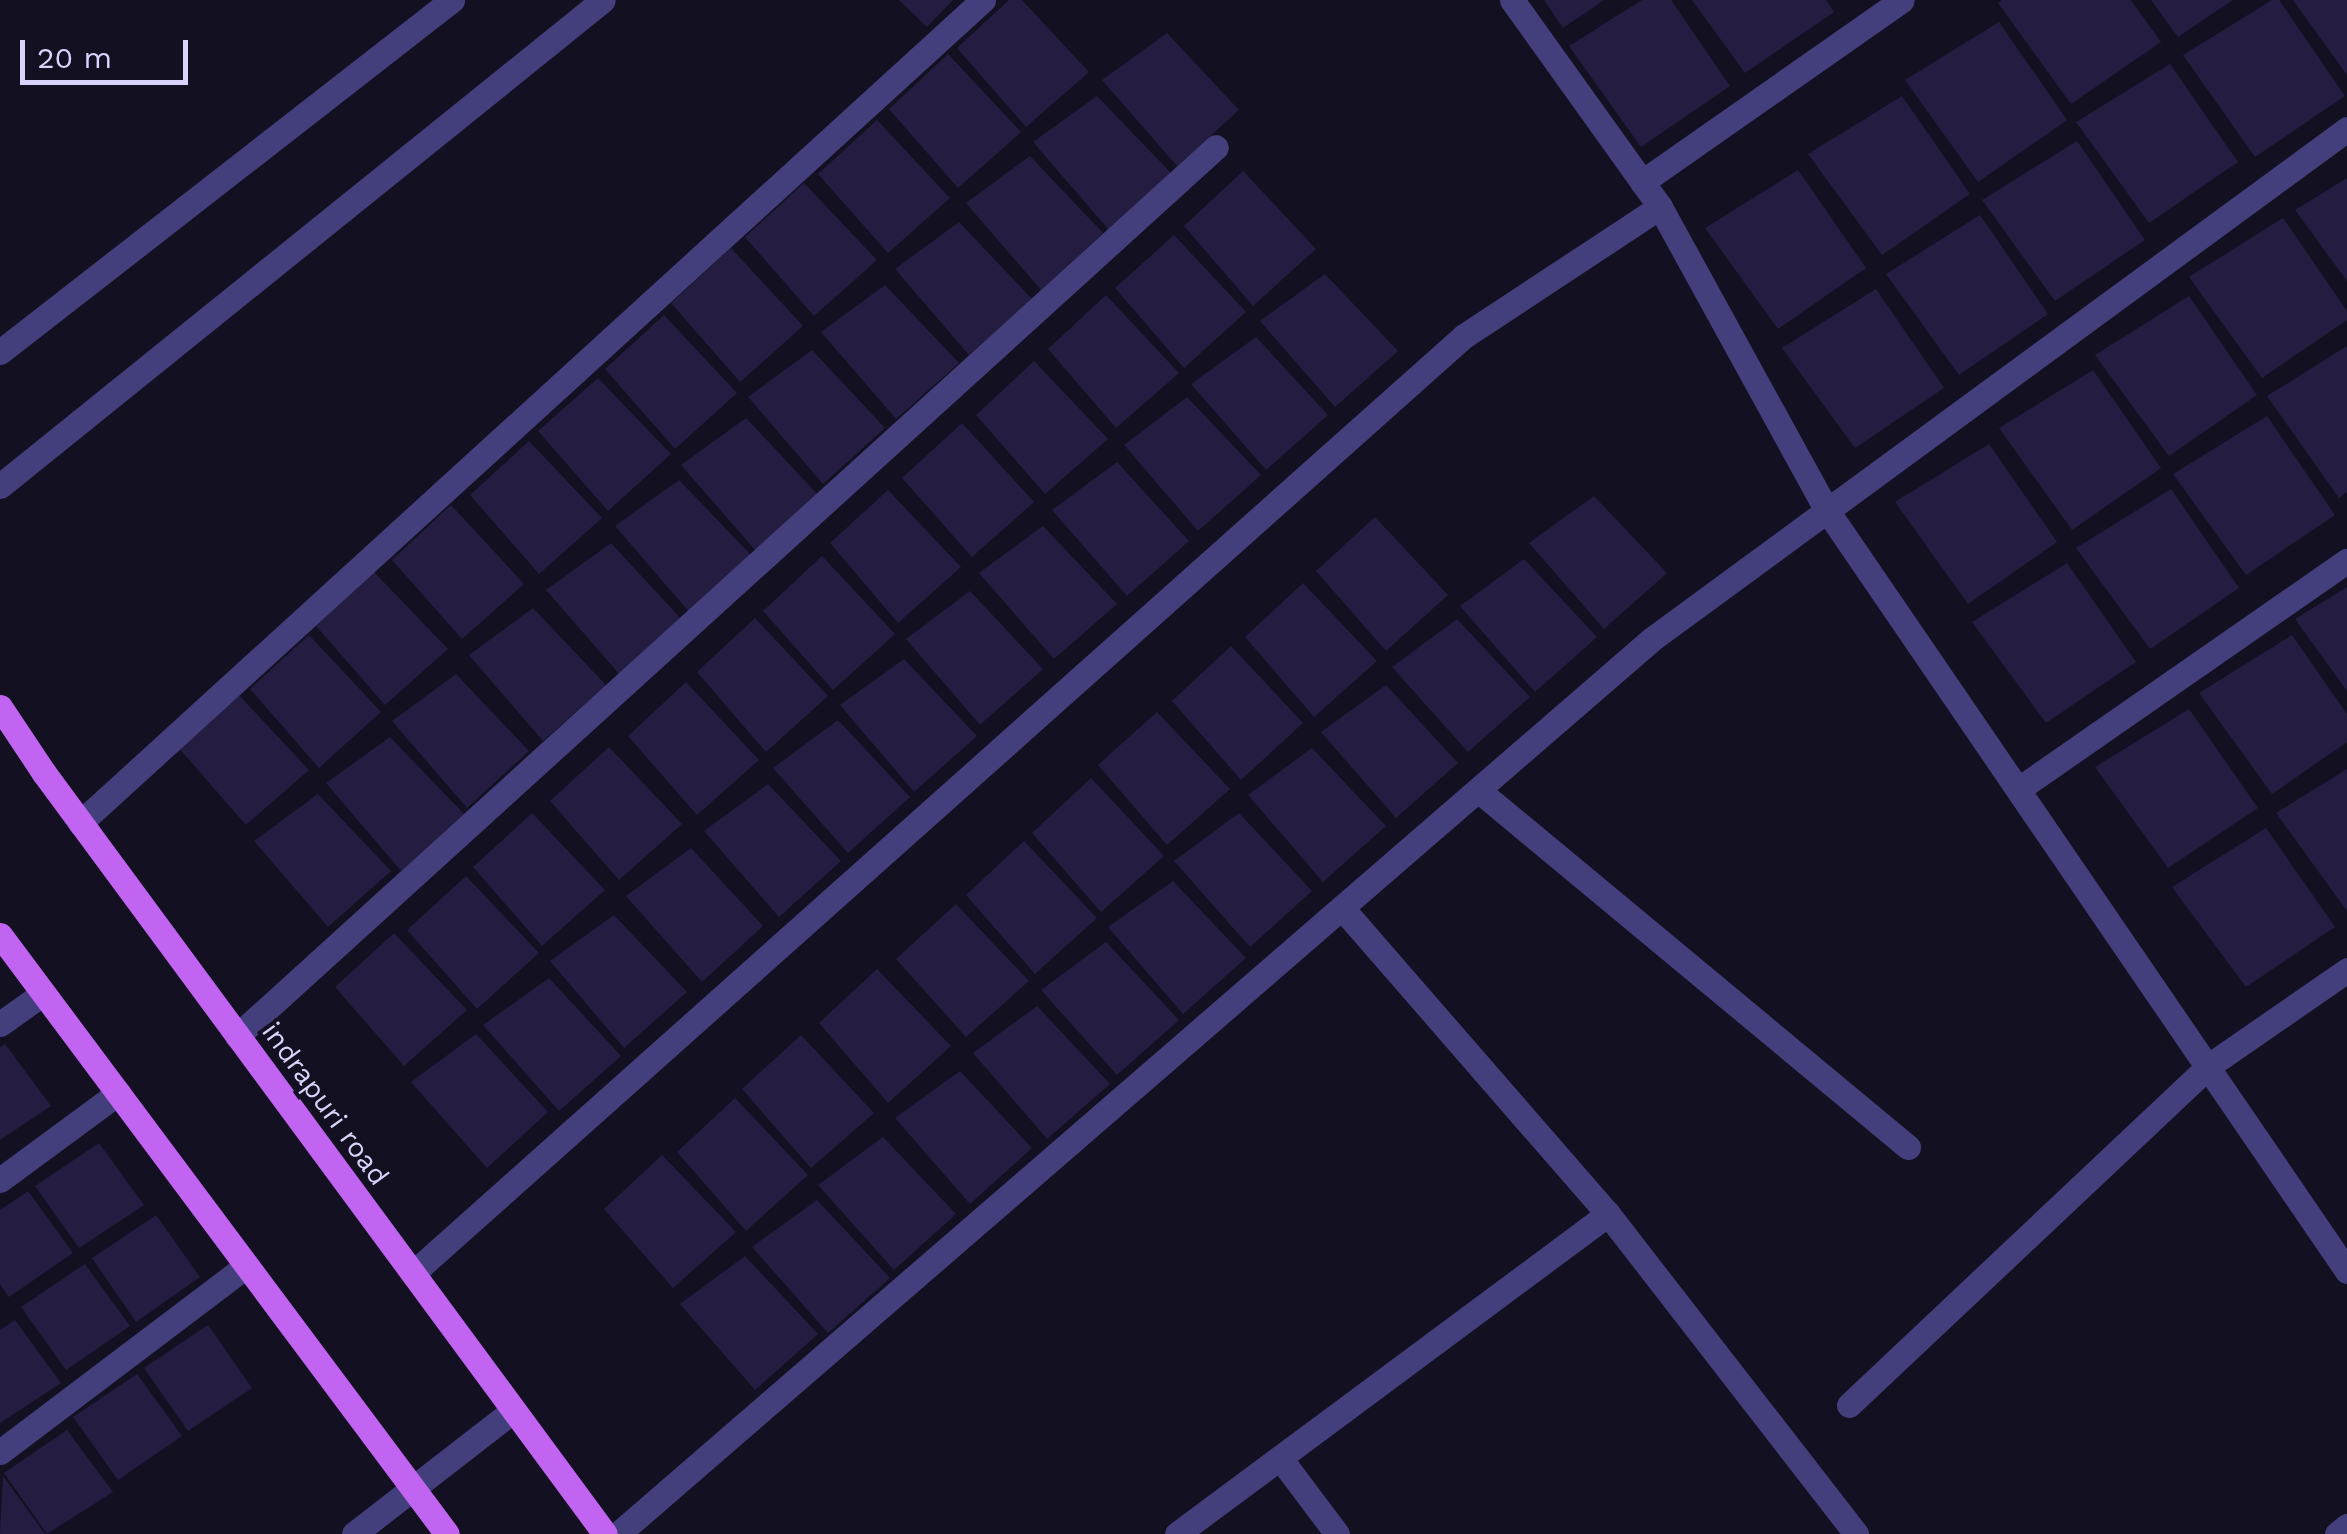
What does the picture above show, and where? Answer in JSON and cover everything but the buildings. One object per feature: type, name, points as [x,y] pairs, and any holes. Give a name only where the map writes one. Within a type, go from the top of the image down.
[{"type":"main road","name":"indrapuri road","points":[[0,707],[80,822],[606,1534]]},
{"type":"main road","points":[[0,936],[447,1534]]},
{"type":"street","points":[[0,352],[452,0]]},
{"type":"street","points":[[0,486],[603,0]]},
{"type":"street","points":[[80,822],[983,0]]},
{"type":"street","points":[[1512,0],[1660,207],[1826,509],[2210,1065],[2347,1271]]},
{"type":"street","points":[[1642,182],[1902,0]]},
{"type":"street","points":[[618,1534],[1652,638],[2347,129]]},
{"type":"street","points":[[238,1036],[1216,148]]},
{"type":"street","points":[[413,1273],[1464,336],[1660,207]]},
{"type":"street","points":[[2020,788],[2347,561]]},
{"type":"street","points":[[1478,790],[1908,1147]]},
{"type":"street","points":[[1342,908],[1608,1214],[1856,1534]]},
{"type":"street","points":[[1849,1405],[2210,1065],[2347,970]]},
{"type":"street","points":[[0,1024],[42,994]]},
{"type":"street","points":[[0,1180],[118,1093]]},
{"type":"street","points":[[1177,1534],[1608,1214]]},
{"type":"street","points":[[0,1452],[246,1266]]},
{"type":"street","points":[[354,1534],[514,1410]]},
{"type":"street","points":[[1280,1458],[1337,1534]]},
{"type":"street","points":[[2337,1534],[2347,1526]]}]
